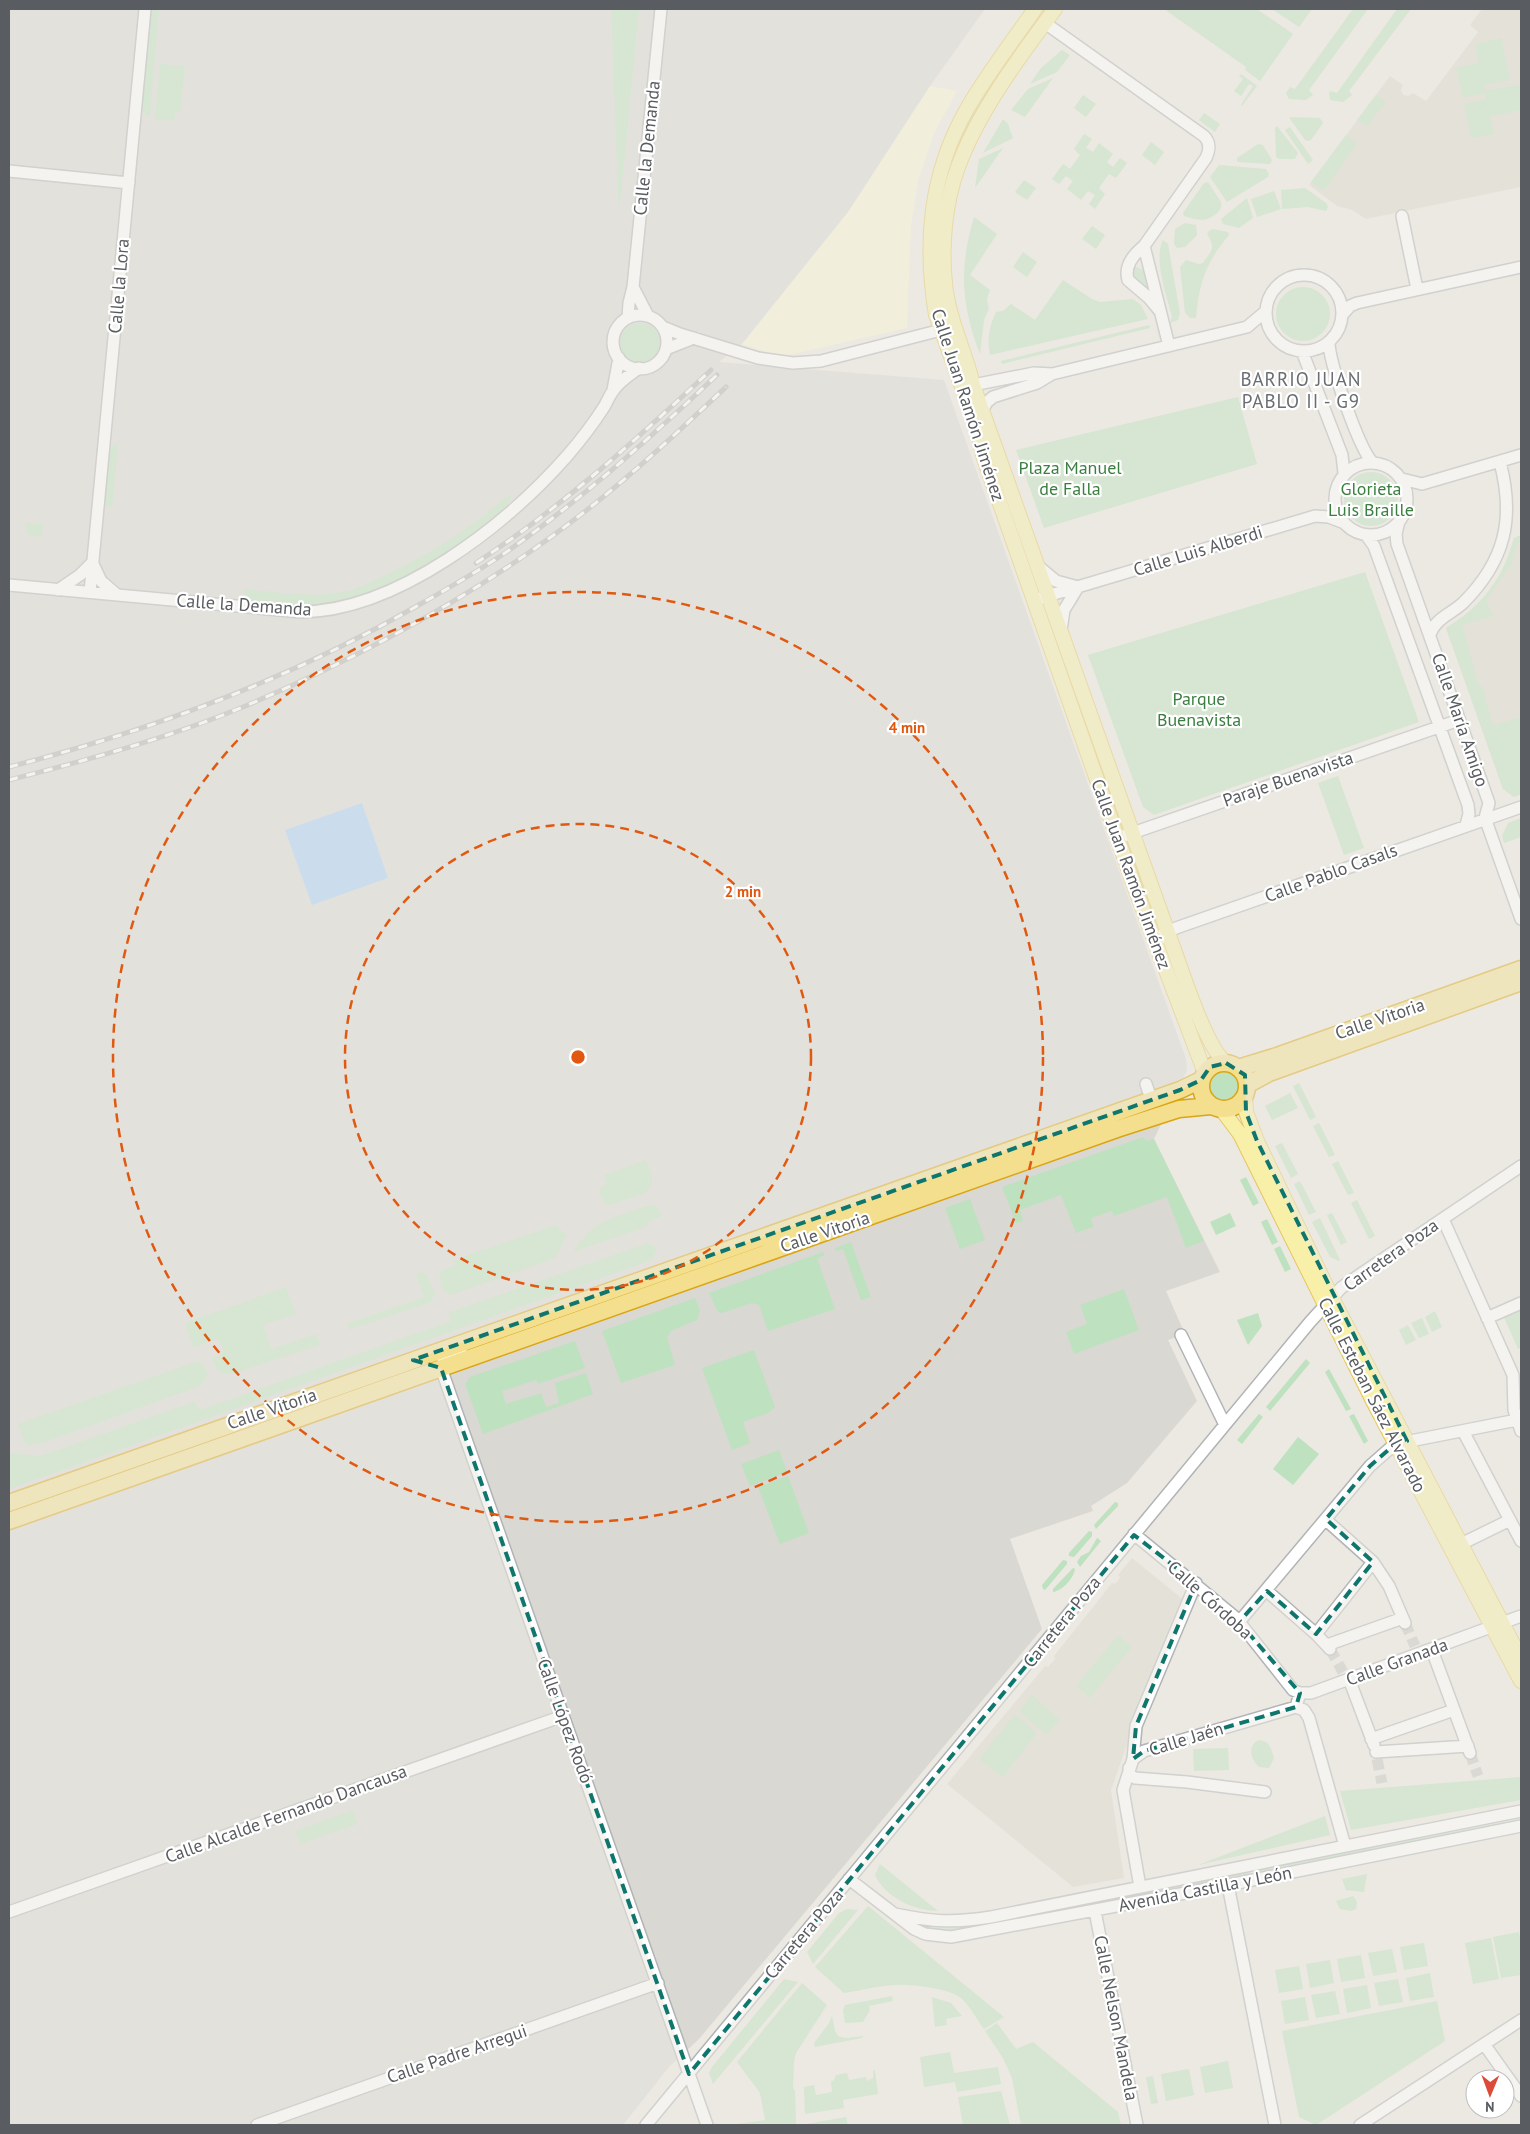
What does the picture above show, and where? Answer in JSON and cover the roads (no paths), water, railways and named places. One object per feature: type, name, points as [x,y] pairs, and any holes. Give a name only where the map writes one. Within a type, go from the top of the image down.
[{"type":"highway","name":"Calle Vitoria","points":[[1232,1065],[1285,1053],[1521,969]]},
{"type":"highway","name":"Calle Vitoria","points":[[1246,1091],[1269,1073],[1521,982]]},
{"type":"highway","points":[[1218,1064],[1232,1065],[1245,1075],[1246,1091],[1236,1107],[1216,1108],[1202,1094],[1203,1076],[1218,1064]]},
{"type":"highway","name":"Calle Vitoria","points":[[9,1503],[1180,1090],[1203,1076]]},
{"type":"highway","name":"Calle Vitoria","points":[[9,1521],[1117,1129],[1179,1109],[1216,1108]]},
{"type":"highway","points":[[413,1360],[441,1368]]},
{"type":"main road","name":"Calle Juan Ramón Jiménez","points":[[1036,9],[967,110],[947,154],[936,194],[930,229],[931,282],[936,314],[977,428],[984,458],[1203,1076]]},
{"type":"main road","name":"Calle Juan Ramón Jiménez","points":[[1055,9],[977,125],[958,166],[945,235],[944,276],[947,300],[982,411],[1196,1011],[1218,1056],[1232,1065]]},
{"type":"main road","name":"Calle Esteban Sáez Alvarado","points":[[1246,1091],[1246,1112],[1256,1140],[1328,1302]]},
{"type":"main road","name":"Calle Esteban Sáez Alvarado","points":[[1216,1108],[1240,1134],[1498,1626],[1521,1659]]},
{"type":"main road","name":"Calle Esteban Sáez Alvarado","points":[[1401,1443],[1461,1544],[1521,1681]]},
{"type":"street","name":"Calle la Lora","points":[[90,592],[145,9]]},
{"type":"street","name":"Calle la Demanda","points":[[628,318],[629,303],[634,287],[661,9]]},
{"type":"street","points":[[1044,23],[1204,136],[1208,142],[1209,151],[1206,158],[1128,266],[1128,280],[1149,298],[1159,310]]},
{"type":"street","points":[[9,171],[129,182]]},
{"type":"street","points":[[1402,216],[1417,289]]},
{"type":"street","points":[[1144,246],[1169,346]]},
{"type":"street","points":[[1128,266],[1136,264],[1149,271],[1153,277]]},
{"type":"street","points":[[1342,315],[1350,306],[1357,303],[1521,267]]},
{"type":"street","points":[[1337,293],[1342,315],[1339,328],[1329,342],[1320,348],[1302,351],[1285,346],[1272,334],[1266,311],[1269,298],[1275,286],[1284,279],[1296,275],[1318,277],[1345,299],[1357,303]]},
{"type":"street","points":[[634,287],[648,316]]},
{"type":"street","points":[[941,330],[949,316],[947,300]]},
{"type":"street","points":[[663,326],[667,337],[666,349],[660,360],[654,365],[639,368],[631,367],[619,358],[613,346],[613,339],[618,326],[634,315],[648,316],[663,326],[694,338],[766,360],[801,363],[821,361],[941,330],[951,336],[966,378],[973,385],[1034,373],[1052,374],[1246,327],[1266,311]]},
{"type":"street","points":[[925,334],[936,314]]},
{"type":"street","points":[[1246,327],[1272,334]]},
{"type":"street","points":[[666,349],[694,338]]},
{"type":"street","points":[[1329,342],[1330,358],[1362,448],[1373,463]]},
{"type":"street","points":[[1302,351],[1309,363],[1342,454],[1344,473],[1336,491],[1319,515],[1342,522],[1366,535],[1387,531],[1399,521],[1407,502],[1422,484]]},
{"type":"street","name":"Calle la Demanda","points":[[613,390],[619,358]]},
{"type":"street","name":"Calle la Demanda","points":[[9,585],[301,612],[334,610],[374,597],[437,565],[470,544],[505,516],[567,456],[589,428],[613,390],[639,368]]},
{"type":"street","points":[[982,411],[986,402],[993,397],[1037,383],[1052,374]]},
{"type":"street","points":[[1344,473],[1356,466],[1373,463],[1387,467],[1402,479],[1422,484],[1521,455]]},
{"type":"street","points":[[1430,634],[1436,623],[1456,609],[1482,581],[1498,552],[1504,534],[1508,510],[1507,490],[1500,462]]},
{"type":"street","points":[[1402,479],[1406,488],[1407,502]]},
{"type":"street","points":[[1336,491],[1335,508],[1342,522]]},
{"type":"street","name":"Calle Luis Alberdi","points":[[1034,600],[1319,515]]},
{"type":"street","name":"Calle María Amigo","points":[[1399,521],[1396,539],[1489,803],[1485,818]]},
{"type":"street","points":[[1009,528],[1023,523]]},
{"type":"street","name":"Calle María Amigo","points":[[1366,535],[1374,546],[1468,805],[1469,814],[1466,825]]},
{"type":"street","points":[[58,590],[80,575],[93,562],[101,581],[117,595]]},
{"type":"street","points":[[1039,567],[1056,581],[1078,587],[1064,610],[1061,630]]},
{"type":"street","points":[[1422,612],[1428,616],[1441,618]]},
{"type":"street","points":[[1061,674],[1074,669]]},
{"type":"street","name":"Paraje Buenavista","points":[[1118,838],[1459,720]]},
{"type":"street","name":"Calle Pablo Casals","points":[[1489,803],[1516,808]]},
{"type":"street","name":"Calle Pablo Casals","points":[[1156,944],[1162,935],[1167,932],[1516,808]]},
{"type":"street","points":[[1485,818],[1521,919]]},
{"type":"street","name":"Carretera Poza","points":[[646,2125],[1296,1338],[1328,1302],[1352,1280],[1442,1219],[1520,1170]]},
{"type":"street","points":[[1239,1622],[1370,1466],[1401,1443],[1463,1431],[1519,1426],[1514,1410],[1512,1375],[1442,1219]]},
{"type":"street","points":[[1487,1318],[1521,1303]]},
{"type":"street","name":"Calle Vitoria","points":[[441,1368],[444,1359],[450,1355],[509,1333],[536,1316]]},
{"type":"street","points":[[1181,1335],[1225,1425]]},
{"type":"street","name":"Calle López Rodó","points":[[441,1368],[684,2055],[707,2125]]},
{"type":"street","points":[[1463,1431],[1521,1541]]},
{"type":"street","points":[[1267,1590],[1328,1647],[1404,1621],[1389,1586],[1373,1562],[1326,1520]]},
{"type":"street","points":[[1461,1544],[1510,1520]]},
{"type":"street","name":"Calle Córdoba","points":[[1134,1534],[1196,1583],[1239,1622],[1293,1690],[1300,1693]]},
{"type":"street","points":[[1316,1634],[1373,1562]]},
{"type":"street","points":[[1196,1583],[1136,1726],[1130,1775],[1135,1778],[1187,1782],[1265,1792]]},
{"type":"street","name":"Calle Granada","points":[[1300,1693],[1310,1693],[1416,1650],[1432,1650],[1521,1616]]},
{"type":"street","points":[[1346,1677],[1377,1756],[1469,1750],[1432,1650]]},
{"type":"street","points":[[1300,1693],[1296,1707],[1304,1710],[1309,1718],[1345,1846]]},
{"type":"street","name":"Calle Jaén","points":[[1140,1887],[1124,1795],[1124,1784],[1131,1764],[1144,1751],[1296,1707]]},
{"type":"street","points":[[1371,1739],[1454,1710]]},
{"type":"street","name":"Calle Alcalde Fernando Dancausa","points":[[9,1912],[563,1716]]},
{"type":"street","name":"Avenida Castilla y León","points":[[895,1914],[928,1921],[963,1921],[1521,1811]]},
{"type":"street","name":"Avenida Castilla y León","points":[[849,1879],[895,1914],[902,1922],[925,1934],[951,1937],[1095,1911],[1521,1826]]},
{"type":"street","points":[[1228,1885],[1275,2125]]},
{"type":"street","name":"Calle Nelson Mandela","points":[[1095,1911],[1137,2125]]},
{"type":"street","name":"Calle Padre Arregui","points":[[257,2125],[658,1984]]},
{"type":"street","points":[[1360,2125],[1521,2020]]},
{"type":"street","points":[[1484,2044],[1521,2096]]},
{"type":"water","points":[[362,803],[388,878],[312,905],[285,830]]},
{"type":"tunnel","points":[[1405,1623],[1415,1646]]},
{"type":"tunnel","points":[[1330,1649],[1343,1672]]},
{"type":"tunnel","points":[[1470,1753],[1478,1776]]},
{"type":"tunnel","points":[[1377,1759],[1382,1783]]},
{"type":"railway","points":[[476,563],[538,519],[598,472],[711,370]]},
{"type":"railway","points":[[9,767],[115,737],[219,700],[319,657],[417,606],[494,560],[561,512],[640,445],[717,375]]},
{"type":"railway","points":[[9,780],[128,748],[215,718],[288,687],[419,621],[503,570],[583,513],[638,467],[726,387]]},
{"type":"district","name":"BARRIO JUAN PABLO II - G9","points":[[1301,390]]},
{"type":"park label","name":"Plaza Manuel de Falla","points":[[1070,478]]},
{"type":"park label","name":"Glorieta Luis Braille","points":[[1371,499]]},
{"type":"park label","name":"Parque Buenavista","points":[[1199,710]]}]
